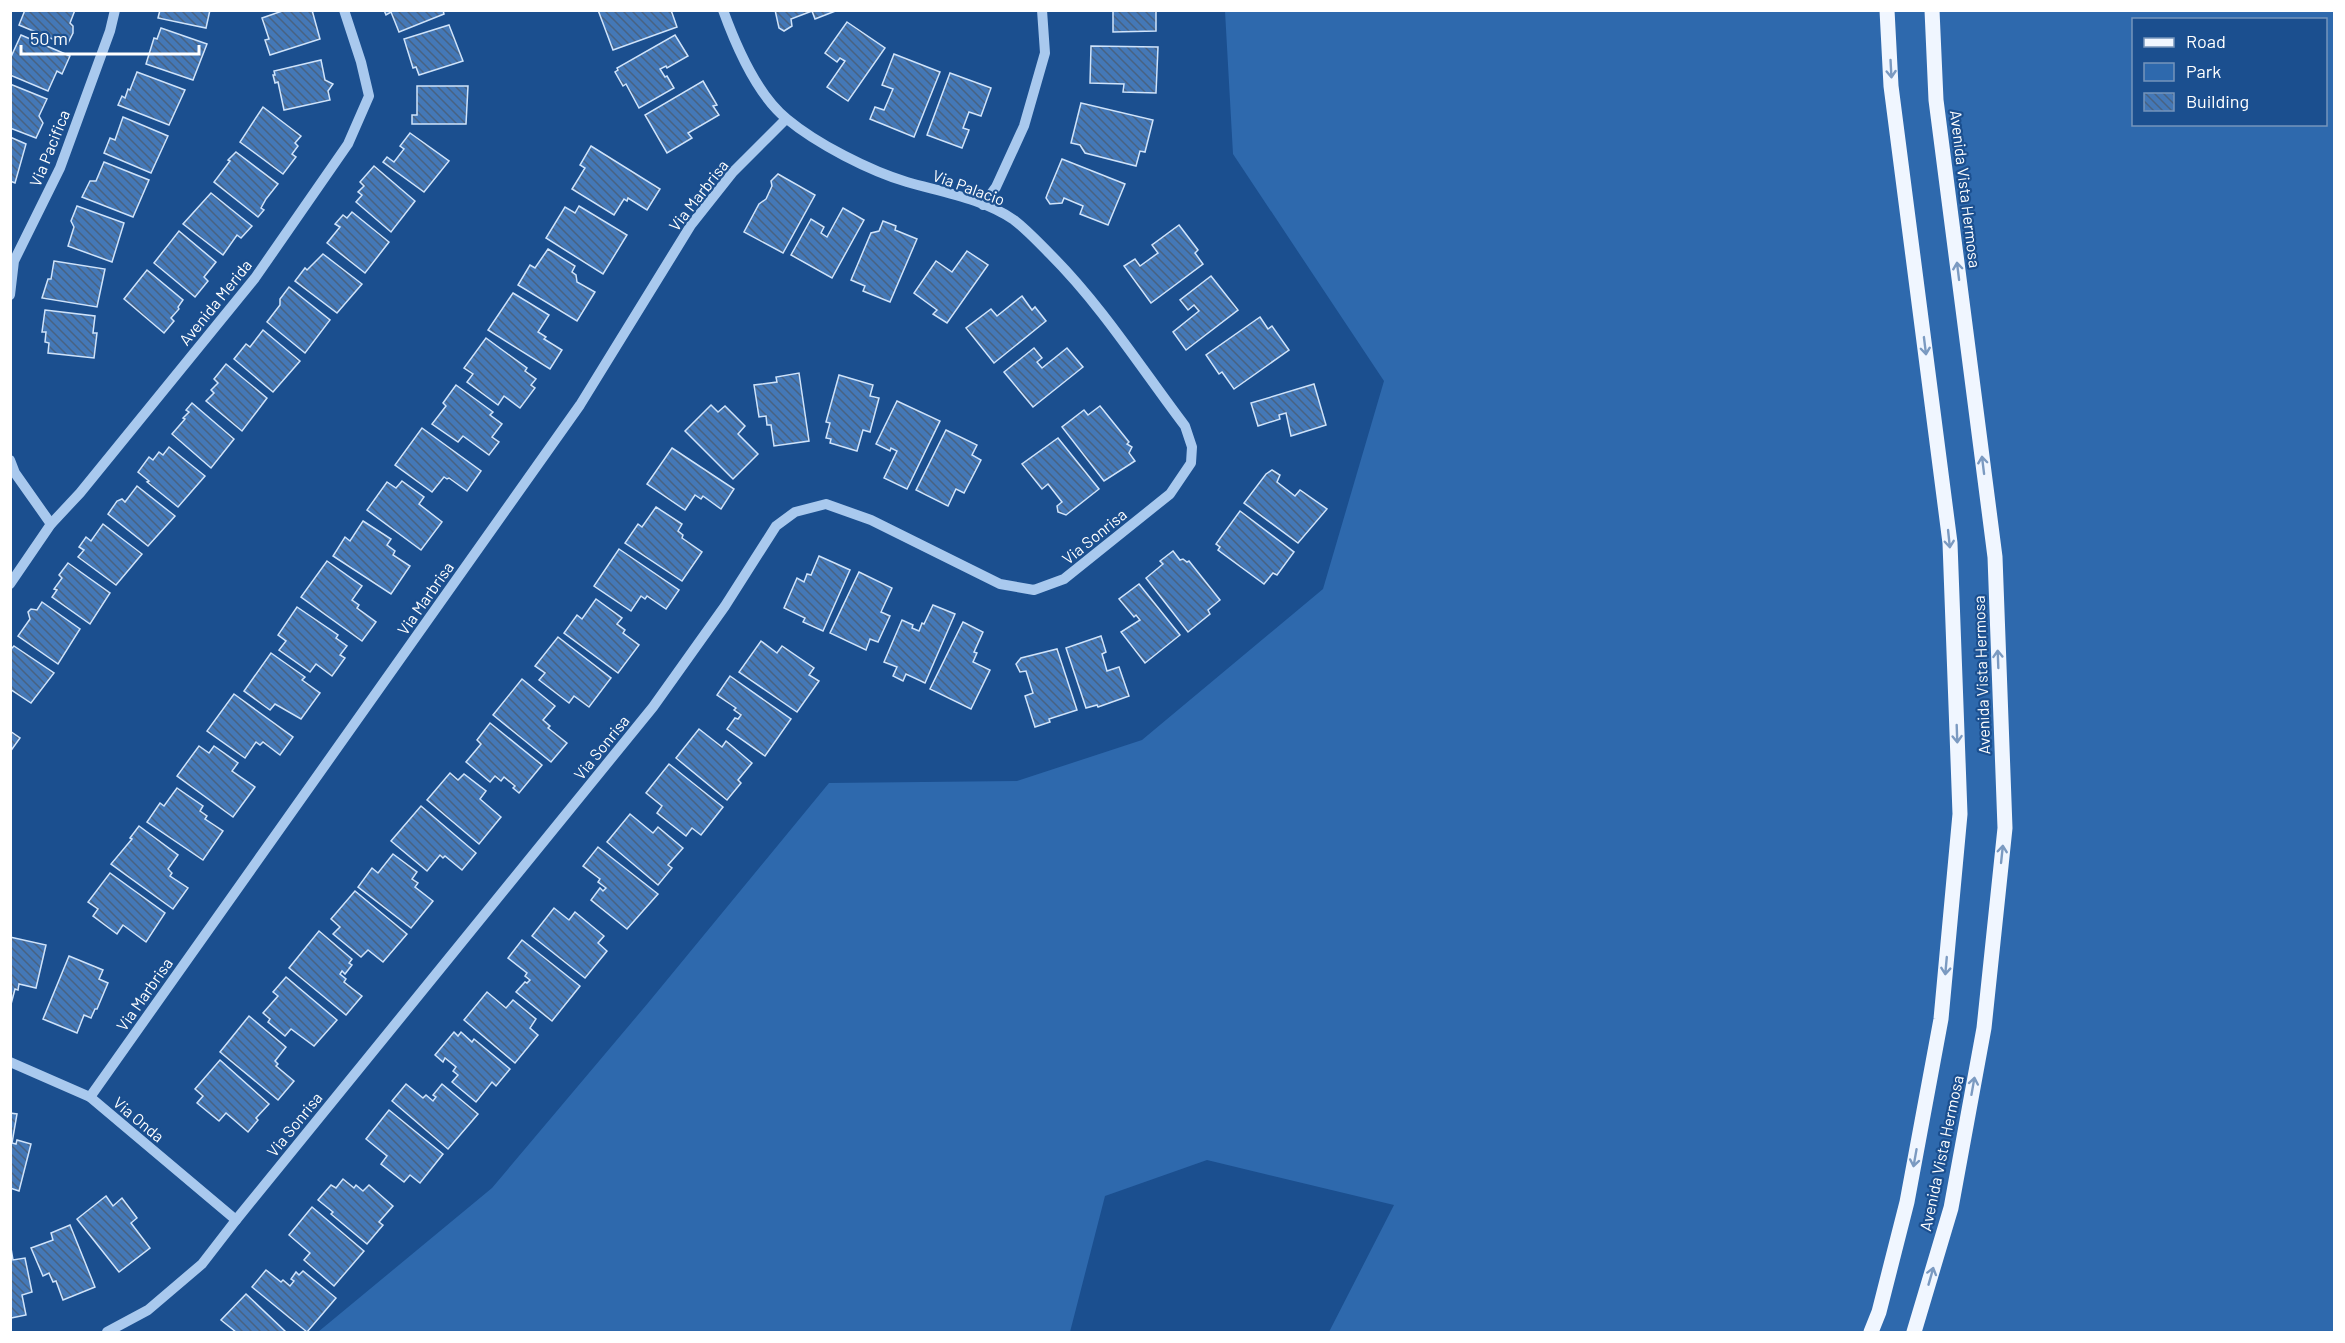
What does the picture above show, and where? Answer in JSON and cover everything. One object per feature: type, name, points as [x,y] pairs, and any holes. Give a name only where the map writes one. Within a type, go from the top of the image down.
[{"type":"main road","name":"Avenida Vista Hermosa","points":[[1871,1332],[1879,1312],[1907,1202],[1941,1019],[1960,814],[1950,543],[1892,86],[1887,10]]},
{"type":"main road","name":"Avenida Vista Hermosa","points":[[1914,1332],[1951,1208],[1984,1028],[2005,828],[1995,557],[1936,100],[1932,10]]},
{"type":"street","name":"Via Pacifica","points":[[10,295],[14,261],[60,168],[110,31],[115,10]]},
{"type":"street","name":"Avenida Merida","points":[[10,584],[51,524],[80,493],[255,278],[348,144],[369,96],[361,62],[344,10]]},
{"type":"street","name":"Via Palacio","points":[[723,10],[741,55],[771,102],[786,119],[834,150],[875,171],[983,205],[1013,220],[1048,252],[1092,299],[1185,426],[1192,447],[1191,463]]},
{"type":"street","points":[[983,205],[996,187],[1024,126],[1045,53],[1042,10]]},
{"type":"street","name":"Via Marbrisa","points":[[90,1096],[580,405],[691,225],[733,172],[786,119]]},
{"type":"street","points":[[10,459],[15,473],[51,524]]},
{"type":"street","name":"Via Sonrisa","points":[[107,1332],[148,1310],[202,1264],[653,707],[725,606],[776,526],[795,512],[826,504],[871,520],[1000,584],[1034,590],[1064,579],[1170,494],[1191,463]]},
{"type":"street","name":"Via Onda","points":[[10,1062],[90,1096],[236,1220]]},
{"type":"green space","points":[[1225,11],[2334,11],[2334,1332],[1329,1332],[1394,1205],[1207,1160],[1105,1196],[1070,1332],[318,1332],[492,1188],[829,783],[1017,781],[1142,740],[1323,589],[1384,381],[1233,154]]},
{"type":"building","points":[[25,10],[75,10],[70,23],[73,26],[73,33],[67,45],[19,25]]},
{"type":"building","points":[[160,10],[210,10],[206,28],[158,18]]},
{"type":"building","points":[[285,10],[312,10],[320,39],[270,55],[265,40],[269,39],[262,18]]},
{"type":"building","points":[[384,10],[443,10],[444,14],[399,32],[391,12],[386,15]]},
{"type":"building","points":[[598,10],[671,10],[677,27],[613,50]]},
{"type":"building","points":[[775,10],[838,10],[815,19],[812,11],[791,19],[792,26],[784,31],[779,28]]},
{"type":"building","points":[[1113,10],[1156,10],[1156,31],[1113,32]]},
{"type":"building","points":[[847,22],[885,48],[848,101],[827,87],[845,61],[840,58],[837,62],[825,53]]},
{"type":"building","points":[[449,25],[463,61],[419,75],[416,67],[413,68],[404,39]]},
{"type":"building","points":[[161,28],[207,44],[193,80],[146,64],[154,38],[157,39]]},
{"type":"building","points":[[21,35],[70,56],[62,74],[57,71],[48,91],[10,75],[10,59]]},
{"type":"building","points":[[675,35],[688,56],[667,68],[666,66],[660,69],[674,88],[639,108],[626,84],[623,86],[615,72],[617,68]]},
{"type":"building","points":[[1091,46],[1158,47],[1156,93],[1123,92],[1124,84],[1090,83]]},
{"type":"building","points":[[894,54],[940,72],[914,137],[870,119],[875,107],[884,110],[893,89],[882,85]]},
{"type":"building","points":[[321,60],[325,80],[333,84],[328,91],[330,100],[284,110],[278,82],[275,83],[274,71]]},
{"type":"building","points":[[137,72],[185,90],[169,125],[118,105],[122,96],[125,98],[128,89],[130,90]]},
{"type":"building","points":[[950,73],[991,88],[981,116],[969,112],[963,128],[969,130],[962,148],[927,135]]},
{"type":"building","points":[[703,81],[717,105],[713,106],[719,115],[688,133],[692,138],[667,153],[645,115]]},
{"type":"building","points":[[10,84],[47,99],[39,116],[43,123],[36,138],[10,128]]},
{"type":"building","points":[[417,86],[468,86],[466,124],[412,124],[412,115],[417,115]]},
{"type":"building","points":[[1081,103],[1153,120],[1145,152],[1140,151],[1136,166],[1085,153],[1080,145],[1071,143]]},
{"type":"building","points":[[263,107],[301,136],[295,143],[298,146],[292,154],[296,157],[283,174],[240,142]]},
{"type":"building","points":[[123,117],[168,136],[151,173],[104,153],[110,138],[115,140]]},
{"type":"building","points":[[410,133],[449,161],[424,192],[383,162],[387,157],[394,162],[404,149],[400,146]]},
{"type":"building","points":[[10,137],[26,144],[15,183],[10,181]]},
{"type":"building","points":[[591,146],[660,189],[647,210],[628,198],[627,201],[624,199],[614,215],[572,189],[585,168],[580,165]]},
{"type":"building","points":[[236,152],[278,184],[266,199],[261,208],[264,210],[258,217],[214,182]]},
{"type":"building","points":[[1062,159],[1125,184],[1108,225],[1080,214],[1083,206],[1064,198],[1062,203],[1050,204],[1046,198]]},
{"type":"building","points":[[104,162],[149,180],[133,217],[82,197],[90,181],[96,181]]},
{"type":"building","points":[[374,166],[415,201],[391,232],[356,202],[362,195],[358,192],[364,186],[360,182]]},
{"type":"building","points":[[778,174],[815,195],[783,253],[744,232],[759,204],[766,199],[772,186],[771,181]]},
{"type":"building","points":[[211,193],[252,226],[241,238],[237,235],[223,255],[183,224]]},
{"type":"building","points":[[77,206],[124,223],[112,262],[68,246],[74,227],[71,221]]},
{"type":"building","points":[[579,206],[627,235],[603,274],[546,238],[565,207],[575,213]]},
{"type":"building","points":[[843,208],[864,220],[832,278],[791,255],[811,219],[824,227],[821,233],[827,237]]},
{"type":"building","points":[[352,212],[389,242],[365,273],[327,243],[340,227],[335,224],[343,215],[347,218]]},
{"type":"building","points":[[883,221],[896,226],[895,230],[917,239],[890,302],[863,291],[865,286],[851,280],[871,233],[879,231]]},
{"type":"building","points":[[1179,225],[1198,250],[1195,253],[1203,264],[1151,303],[1124,266],[1135,259],[1140,266],[1158,253],[1152,245]]},
{"type":"building","points":[[179,231],[216,262],[204,277],[208,281],[195,297],[154,263]]},
{"type":"building","points":[[548,249],[575,266],[572,272],[576,275],[577,282],[595,292],[577,321],[518,285],[530,265],[535,268]]},
{"type":"building","points":[[967,251],[988,265],[947,323],[933,314],[937,310],[914,293],[936,261],[952,272]]},
{"type":"building","points":[[323,254],[362,284],[337,313],[295,281],[305,268],[307,270]]},
{"type":"building","points":[[54,261],[105,269],[97,307],[42,298],[48,279],[51,279]]},
{"type":"building","points":[[147,270],[183,300],[171,318],[174,321],[164,333],[124,299]]},
{"type":"building","points":[[1211,276],[1238,310],[1186,350],[1173,332],[1199,311],[1194,305],[1188,310],[1180,300]]},
{"type":"building","points":[[289,287],[330,320],[305,353],[267,322],[280,305],[280,299]]},
{"type":"building","points":[[513,293],[549,315],[538,332],[546,337],[544,339],[562,350],[550,369],[488,330]]},
{"type":"building","points":[[1022,296],[1032,310],[1035,307],[1046,321],[994,363],[966,328],[991,309],[997,316]]},
{"type":"building","points":[[45,310],[95,316],[93,333],[97,333],[94,358],[48,353],[49,343],[45,342],[46,332],[42,332]]},
{"type":"building","points":[[1260,317],[1268,329],[1272,326],[1289,350],[1234,389],[1222,372],[1219,374],[1206,355]]},
{"type":"building","points":[[263,330],[300,361],[273,392],[234,359],[246,344],[250,347]]},
{"type":"building","points":[[486,338],[527,368],[525,371],[536,379],[531,385],[535,388],[520,408],[504,396],[498,405],[467,382],[473,374],[464,368]]},
{"type":"building","points":[[1034,348],[1042,358],[1037,362],[1042,368],[1067,348],[1083,367],[1033,407],[1004,372]]},
{"type":"building","points":[[226,364],[267,398],[242,431],[206,401],[214,393],[211,390],[218,383],[214,379]]},
{"type":"building","points":[[799,373],[809,441],[774,446],[771,425],[767,425],[766,416],[759,417],[754,385],[777,382],[776,377]]},
{"type":"building","points":[[839,375],[873,385],[870,396],[879,398],[870,432],[863,430],[857,451],[830,443],[831,439],[826,438],[830,423],[826,422]]},
{"type":"building","points":[[1314,384],[1326,425],[1291,436],[1286,413],[1279,415],[1280,419],[1258,426],[1251,403]]},
{"type":"building","points":[[456,385],[493,412],[490,415],[502,424],[492,437],[499,442],[489,455],[463,436],[458,442],[432,424],[446,406],[443,403]]},
{"type":"building","points":[[897,401],[940,421],[907,489],[884,478],[897,451],[891,448],[890,451],[876,444]]},
{"type":"building","points":[[192,403],[234,439],[211,468],[172,434],[185,419],[183,418],[189,412],[186,410]]},
{"type":"building","points":[[711,405],[718,412],[725,406],[745,426],[738,434],[758,454],[733,479],[685,431]]},
{"type":"building","points":[[1100,406],[1129,442],[1127,444],[1132,447],[1129,453],[1135,461],[1104,481],[1062,427],[1084,410],[1088,415]]},
{"type":"building","points":[[422,428],[481,471],[467,491],[444,477],[432,492],[395,465]]},
{"type":"building","points":[[946,430],[977,445],[972,455],[981,460],[964,493],[956,489],[948,506],[916,490]]},
{"type":"building","points":[[1058,438],[1099,489],[1066,515],[1058,512],[1057,506],[1062,502],[1048,484],[1042,489],[1022,464]]},
{"type":"building","points":[[169,447],[205,476],[178,507],[138,472],[149,457],[153,460],[159,452],[163,455]]},
{"type":"building","points":[[672,448],[734,489],[721,509],[703,496],[701,499],[695,495],[685,510],[647,484]]},
{"type":"building","points":[[1272,470],[1280,475],[1277,482],[1295,496],[1300,490],[1327,509],[1298,543],[1244,503],[1266,474]]},
{"type":"building","points":[[402,481],[424,497],[419,504],[442,522],[421,550],[367,510],[387,482],[396,488]]},
{"type":"building","points":[[137,486],[175,516],[148,546],[108,514],[117,501],[122,499],[125,502]]},
{"type":"building","points":[[656,507],[682,524],[678,531],[683,535],[682,538],[702,552],[682,581],[625,543],[638,524],[642,527]]},
{"type":"building","points":[[1240,511],[1294,552],[1277,575],[1273,573],[1264,584],[1218,550],[1220,547],[1216,544]]},
{"type":"building","points":[[363,521],[391,539],[387,545],[395,551],[393,555],[410,566],[391,594],[333,556],[345,537],[350,541]]},
{"type":"building","points":[[103,524],[142,554],[116,585],[78,557],[84,550],[79,547],[86,537],[91,541]]},
{"type":"building","points":[[619,549],[679,590],[666,609],[647,596],[645,599],[641,596],[631,611],[594,586]]},
{"type":"building","points":[[1173,551],[1180,560],[1189,561],[1220,600],[1208,610],[1210,614],[1188,632],[1146,578],[1163,564],[1160,561]]},
{"type":"building","points":[[819,556],[850,570],[823,631],[803,622],[805,618],[784,608],[797,578],[804,582],[807,574],[811,575]]},
{"type":"building","points":[[327,561],[362,586],[352,600],[359,605],[357,608],[376,622],[362,641],[301,597]]},
{"type":"building","points":[[68,563],[110,593],[90,624],[52,597],[57,590],[54,589],[62,578],[59,575]]},
{"type":"building","points":[[859,572],[892,588],[881,612],[890,616],[878,642],[870,639],[866,650],[830,633]]},
{"type":"building","points":[[1139,584],[1180,635],[1145,663],[1121,632],[1140,620],[1136,615],[1134,617],[1119,599]]},
{"type":"building","points":[[596,599],[622,618],[617,624],[625,630],[623,633],[639,645],[618,673],[564,633],[577,615],[582,619]]},
{"type":"building","points":[[42,602],[80,629],[58,664],[18,636],[30,619],[28,612],[31,609],[37,610]]},
{"type":"building","points":[[933,605],[955,614],[925,683],[906,674],[903,681],[893,676],[897,667],[884,662],[902,620],[919,631]]},
{"type":"building","points":[[297,607],[338,635],[336,638],[347,646],[340,655],[345,658],[332,676],[316,664],[310,672],[279,650],[286,641],[278,635]]},
{"type":"building","points":[[963,622],[983,632],[974,652],[977,653],[973,662],[990,670],[971,709],[930,689]]},
{"type":"building","points":[[1101,636],[1106,652],[1102,654],[1107,671],[1119,667],[1129,696],[1098,707],[1097,705],[1086,708],[1066,648]]},
{"type":"building","points":[[558,637],[611,678],[589,707],[574,696],[569,703],[539,680],[545,673],[535,666]]},
{"type":"building","points":[[761,641],[777,653],[782,646],[814,668],[809,675],[819,681],[797,712],[739,672]]},
{"type":"building","points":[[14,646],[54,673],[31,703],[10,689],[10,650]]},
{"type":"building","points":[[1057,649],[1077,710],[1049,719],[1050,722],[1035,727],[1025,696],[1033,693],[1026,671],[1020,672],[1016,664],[1021,658]]},
{"type":"building","points":[[271,653],[305,677],[302,680],[320,693],[301,719],[275,704],[270,710],[244,691]]},
{"type":"building","points":[[730,676],[791,719],[765,756],[727,729],[735,718],[738,719],[741,715],[734,710],[736,708],[717,695]]},
{"type":"building","points":[[522,679],[555,706],[543,720],[550,726],[548,728],[567,743],[551,762],[493,715]]},
{"type":"building","points":[[234,694],[293,737],[280,755],[263,742],[260,745],[256,742],[245,758],[207,731]]},
{"type":"building","points":[[490,723],[542,765],[519,793],[513,788],[515,786],[504,777],[501,781],[495,776],[490,782],[466,762],[481,744],[477,740]]},
{"type":"building","points":[[699,729],[722,747],[726,741],[752,763],[738,780],[741,783],[727,800],[676,758]]},
{"type":"building","points":[[10,731],[20,738],[10,752]]},
{"type":"building","points":[[199,746],[209,753],[214,746],[238,763],[232,771],[255,787],[233,817],[177,776]]},
{"type":"building","points":[[669,764],[723,807],[701,835],[692,828],[686,836],[657,813],[662,806],[646,793]]},
{"type":"building","points":[[450,773],[458,780],[464,774],[486,791],[480,799],[501,817],[479,844],[427,800]]},
{"type":"building","points":[[177,788],[203,806],[200,811],[207,816],[205,819],[223,831],[203,860],[147,822],[160,803],[164,806]]},
{"type":"building","points":[[421,806],[476,853],[462,870],[445,856],[443,858],[440,855],[427,871],[391,841]]},
{"type":"building","points":[[630,814],[653,833],[658,827],[683,848],[668,865],[672,868],[658,885],[607,842]]},
{"type":"building","points":[[139,826],[178,855],[168,869],[172,873],[170,876],[188,888],[173,909],[111,864],[132,839],[130,838]]},
{"type":"building","points":[[598,847],[658,894],[627,929],[591,900],[600,888],[603,891],[606,888],[598,882],[600,879],[583,866]]},
{"type":"building","points":[[393,854],[417,872],[412,879],[418,883],[415,887],[433,901],[411,928],[358,887],[372,868],[378,873]]},
{"type":"building","points":[[110,873],[165,913],[146,942],[123,925],[117,934],[93,916],[98,909],[88,902]]},
{"type":"building","points":[[355,891],[407,934],[383,962],[368,950],[361,957],[333,934],[340,927],[331,919]]},
{"type":"building","points":[[554,908],[569,920],[575,912],[604,936],[598,943],[607,951],[585,978],[532,936]]},
{"type":"building","points":[[319,931],[352,959],[349,963],[352,965],[345,974],[342,971],[340,974],[346,979],[344,982],[362,996],[346,1015],[289,968]]},
{"type":"building","points":[[10,937],[46,945],[36,988],[19,984],[18,990],[15,989],[10,1008]]},
{"type":"building","points":[[522,940],[580,986],[552,1021],[516,992],[530,980],[525,976],[527,973],[508,958]]},
{"type":"building","points":[[69,956],[103,970],[99,979],[108,983],[97,1009],[91,1018],[84,1015],[77,1033],[43,1019]]},
{"type":"building","points":[[286,977],[337,1020],[314,1046],[291,1029],[285,1036],[268,1022],[270,1019],[263,1013],[278,996],[273,992]]},
{"type":"building","points":[[487,992],[506,1008],[513,1000],[536,1019],[530,1028],[538,1035],[515,1063],[464,1020]]},
{"type":"building","points":[[249,1016],[286,1047],[275,1061],[278,1064],[276,1066],[294,1081],[278,1100],[220,1052]]},
{"type":"building","points":[[454,1032],[458,1036],[461,1032],[472,1042],[474,1039],[510,1069],[496,1086],[492,1082],[476,1102],[452,1082],[458,1075],[453,1071],[456,1067],[445,1058],[443,1062],[435,1055]]},
{"type":"building","points":[[220,1060],[269,1104],[256,1118],[258,1120],[248,1132],[226,1113],[219,1121],[197,1103],[203,1096],[195,1089]]},
{"type":"building","points":[[406,1084],[423,1098],[426,1095],[433,1101],[436,1097],[433,1095],[442,1084],[478,1114],[448,1149],[392,1101]]},
{"type":"building","points":[[389,1110],[443,1154],[420,1183],[410,1175],[404,1182],[381,1164],[387,1156],[366,1139]]},
{"type":"building","points":[[10,1113],[17,1114],[12,1143],[16,1144],[17,1140],[31,1144],[19,1191],[10,1188]]},
{"type":"building","points":[[343,1179],[354,1188],[356,1185],[363,1191],[369,1185],[393,1206],[379,1222],[383,1225],[367,1244],[318,1200],[331,1185],[336,1188]]},
{"type":"building","points":[[106,1196],[113,1206],[122,1198],[137,1218],[131,1223],[150,1248],[119,1272],[77,1219]]},
{"type":"building","points":[[312,1207],[364,1251],[334,1286],[304,1260],[310,1253],[289,1235]]},
{"type":"building","points":[[70,1225],[95,1287],[63,1300],[56,1281],[53,1282],[49,1273],[43,1276],[31,1248],[53,1240],[51,1233]]},
{"type":"building","points":[[11,1248],[13,1260],[25,1258],[32,1292],[22,1295],[26,1315],[11,1318]]},
{"type":"building","points":[[266,1270],[290,1286],[294,1281],[291,1279],[296,1272],[299,1275],[303,1271],[336,1298],[307,1332],[252,1287]]},
{"type":"building","points":[[246,1294],[286,1332],[236,1332],[221,1320]]}]
